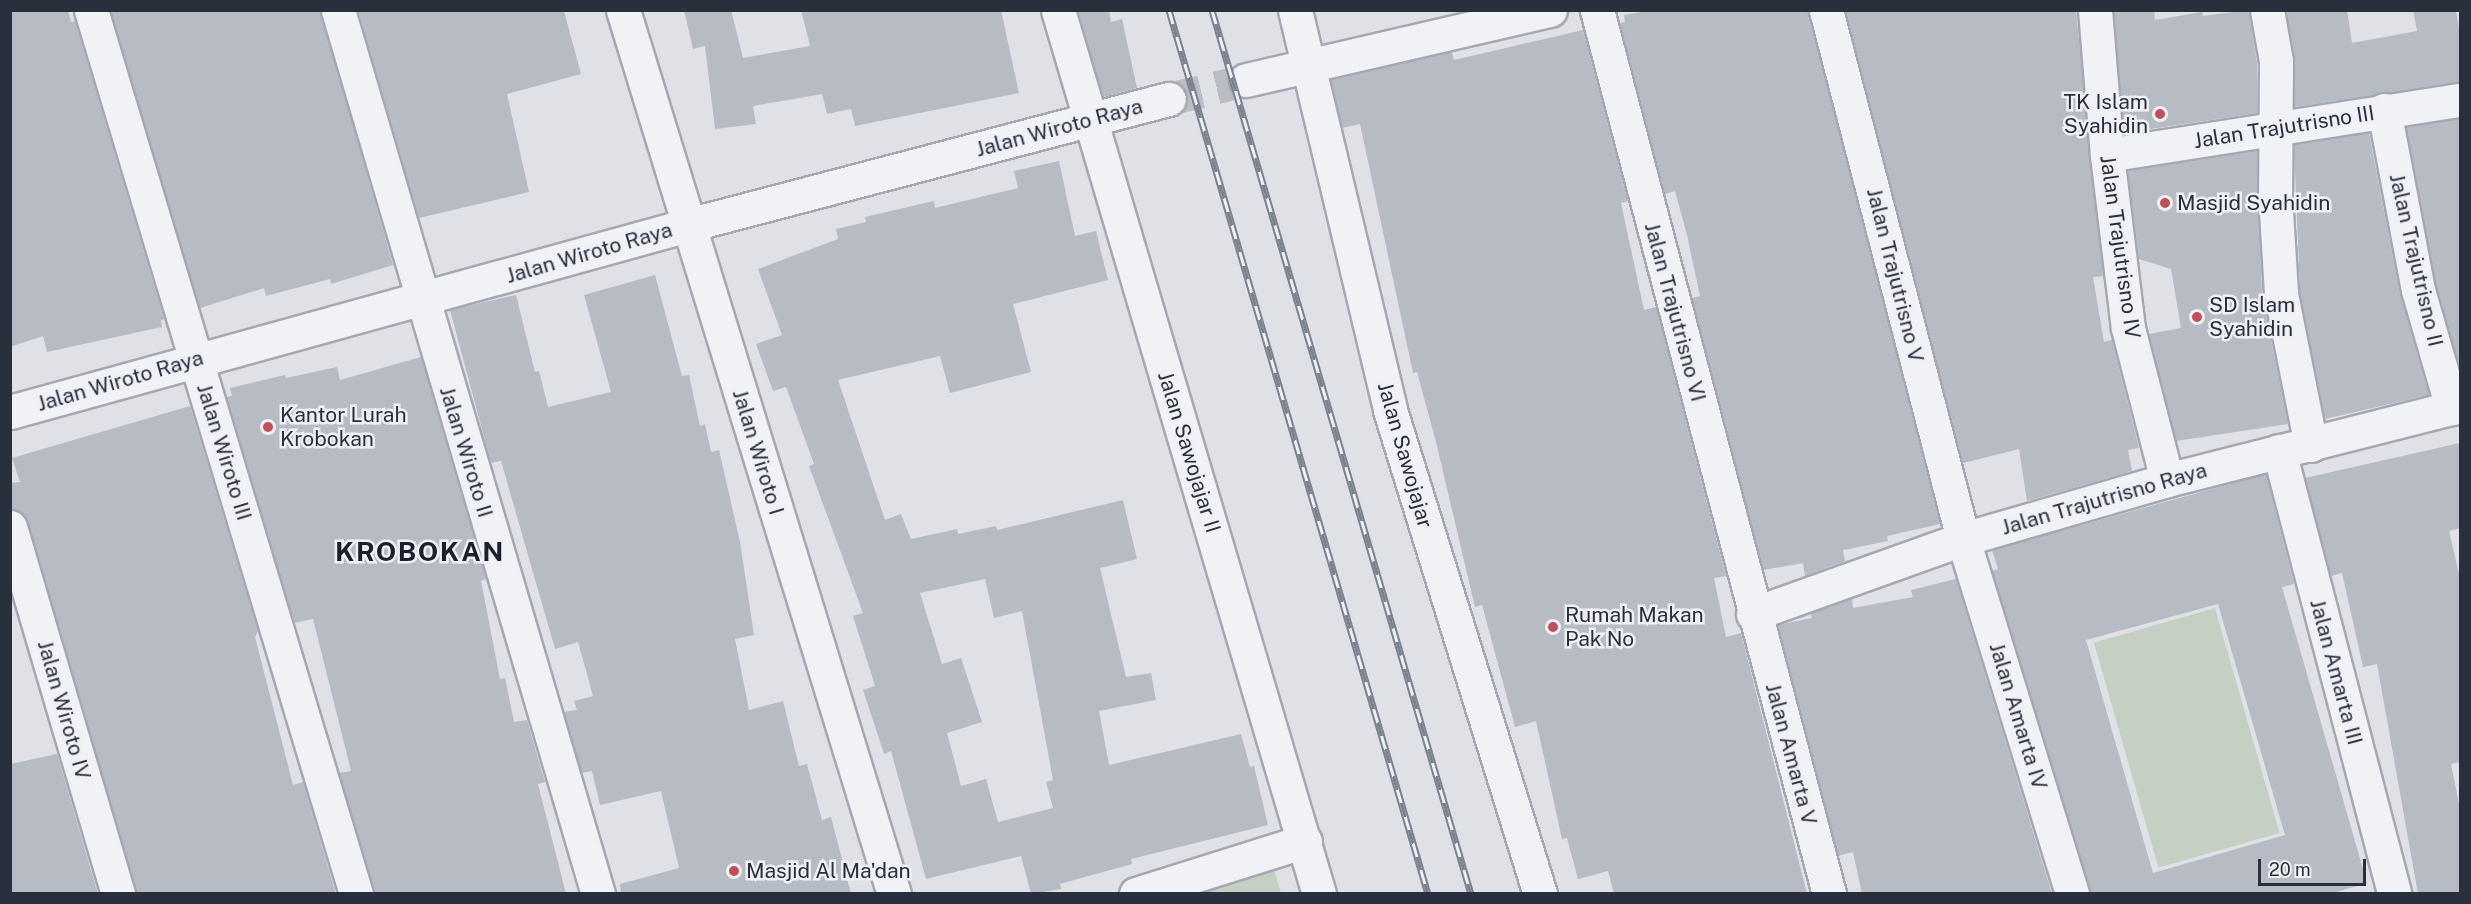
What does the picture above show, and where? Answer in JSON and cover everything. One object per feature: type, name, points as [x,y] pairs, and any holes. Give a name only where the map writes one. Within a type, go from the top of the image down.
[{"type":"street","name":"Jalan Wiroto III","points":[[91,10],[356,894]]},
{"type":"street","name":"Jalan Wiroto II","points":[[338,10],[424,299],[440,364],[598,894]]},
{"type":"street","name":"Jalan Wiroto I","points":[[623,10],[894,894]]},
{"type":"street","name":"Jalan Sawojajar II","points":[[1058,10],[1319,894]]},
{"type":"street","name":"Jalan Sawojajar","points":[[1295,10],[1390,410],[1540,894]]},
{"type":"street","points":[[1246,80],[1550,10]]},
{"type":"street","name":"Jalan Trajutrisno VI","points":[[1597,10],[1753,614]]},
{"type":"street","name":"Jalan Trajutrisno V","points":[[1827,10],[1963,539]]},
{"type":"street","name":"Jalan Trajutrisno IV","points":[[2095,10],[2107,155],[2128,328],[2167,480]]},
{"type":"street","points":[[2267,10],[2276,61],[2278,128],[2276,195],[2282,294],[2311,445]]},
{"type":"street","name":"Jalan Wiroto Raya","points":[[10,412],[688,225],[1169,99]]},
{"type":"street","name":"Jalan Trajutrisno III","points":[[2107,155],[2384,110],[2460,100]]},
{"type":"street","name":"Jalan Trajutrisno II","points":[[2384,110],[2418,290],[2456,407]]},
{"type":"street","name":"Jalan Trajutrisno Raya","points":[[1753,614],[1963,539],[2167,480],[2456,407]]},
{"type":"street","name":"Jalan Amarta III","points":[[2278,451],[2394,894]]},
{"type":"street","name":"Jalan Wiroto IV","points":[[10,527],[118,894]]},
{"type":"street","name":"Jalan Amarta IV","points":[[1963,539],[2072,894]]},
{"type":"street","name":"Jalan Amarta V","points":[[1753,614],[1829,894]]},
{"type":"street","points":[[1136,894],[1305,841]]},
{"type":"green space","points":[[2215,608],[2279,833],[2158,868],[2094,643]]},
{"type":"green space","points":[[1272,862],[1281,893],[1170,894]]},
{"type":"building","points":[[10,10],[68,10],[71,22],[75,21],[164,319],[161,320],[162,327],[47,352],[43,336],[10,347]]},
{"type":"building","points":[[118,10],[320,10],[393,265],[331,284],[330,279],[266,296],[264,288],[200,308],[111,12]]},
{"type":"building","points":[[358,10],[564,11],[581,74],[507,94],[529,192],[419,218]]},
{"type":"building","points":[[684,10],[731,10],[743,58],[810,46],[801,10],[1001,10],[1019,93],[855,126],[851,109],[827,114],[822,94],[753,106],[756,124],[715,129],[705,46],[693,49]]},
{"type":"building","points":[[1078,10],[1109,10],[1111,22],[1122,19],[1137,88],[1103,97]]},
{"type":"building","points":[[1654,10],[1808,10],[1940,524],[1887,536],[1888,541],[1843,550],[1845,561],[1805,576],[1803,563],[1763,570],[1692,298],[1700,296],[1687,235],[1675,191],[1665,194],[1620,23],[1625,22],[1624,15]]},
{"type":"building","points":[[1845,10],[2076,10],[2103,276],[2093,277],[2104,342],[2112,340],[2139,448],[2128,450],[2132,471],[2027,501],[2019,449],[1963,463]]},
{"type":"building","points":[[2114,10],[2154,10],[2155,20],[2202,12],[2203,16],[2249,10],[2257,63],[2257,113],[2124,133]]},
{"type":"building","points":[[2286,10],[2347,10],[2352,43],[2417,31],[2413,10],[2456,10],[2460,35],[2460,82],[2294,107],[2294,58]]},
{"type":"building","points":[[1583,30],[1628,201],[1621,203],[1644,310],[1656,307],[1726,576],[1714,578],[1726,637],[1741,633],[1807,894],[1614,894],[1608,871],[1578,879],[1567,838],[1562,839],[1536,721],[1515,727],[1482,605],[1475,607],[1436,442],[1417,372],[1413,373],[1360,124],[1342,128],[1331,80],[1452,52],[1454,60]]},
{"type":"building","points":[[2460,119],[2460,360],[2458,361],[2436,286],[2406,127]]},
{"type":"building","points":[[2369,133],[2400,294],[2429,395],[2325,419],[2300,292],[2294,145]]},
{"type":"building","points":[[2257,151],[2262,295],[2288,424],[2176,441],[2149,334],[2181,328],[2171,269],[2139,259],[2128,171]]},
{"type":"building","points":[[1059,161],[1075,236],[1096,231],[1108,280],[1013,304],[1031,372],[950,393],[940,356],[838,380],[885,520],[901,514],[911,539],[957,529],[958,534],[996,526],[997,530],[1123,500],[1137,559],[1100,568],[1126,677],[1151,673],[1156,700],[1099,711],[1109,765],[1241,734],[1250,767],[1254,766],[1268,825],[1131,859],[1132,864],[1060,884],[1061,889],[1031,894],[1021,856],[926,879],[891,751],[884,754],[863,690],[875,686],[853,616],[863,613],[809,466],[814,464],[786,387],[773,391],[756,344],[782,335],[758,269],[838,239],[836,229],[866,222],[865,217],[934,201],[935,208],[1018,188],[1014,171]],"holes":[[[985,579],[994,618],[1022,611],[1053,780],[1046,782],[1053,808],[998,822],[986,779],[961,786],[947,733],[982,722],[961,658],[942,664],[920,593]]]},
{"type":"building","points":[[655,275],[682,376],[689,375],[700,426],[705,424],[711,452],[719,450],[740,542],[754,635],[735,639],[749,710],[783,701],[799,766],[807,764],[822,820],[831,817],[851,894],[621,894],[620,884],[679,868],[661,791],[600,805],[592,771],[582,773],[564,712],[577,710],[574,701],[593,696],[578,642],[555,649],[501,461],[491,463],[450,310],[516,295],[535,372],[539,371],[548,407],[611,392],[584,295]]},
{"type":"building","points":[[421,357],[486,579],[481,581],[500,679],[505,678],[514,722],[527,720],[545,782],[538,784],[566,894],[374,894],[339,773],[351,771],[313,619],[294,623],[227,397],[232,396],[230,388],[285,375],[286,378],[337,367],[340,380]]},
{"type":"building","points":[[190,406],[258,631],[255,637],[293,785],[303,782],[336,894],[136,894],[28,522],[22,513],[10,509],[10,483],[20,482],[12,458]]},
{"type":"building","points":[[2460,443],[2460,528],[2449,531],[2460,578],[2460,762],[2451,764],[2460,809],[2460,894],[2418,894],[2377,664],[2363,667],[2342,573],[2331,576],[2305,478]]},
{"type":"building","points":[[2266,474],[2294,584],[2282,587],[2367,883],[2330,894],[2090,894],[1992,571],[1998,569],[1992,550]],"holes":[[[2218,604],[2285,835],[2153,873],[2086,640]]]},
{"type":"building","points":[[1956,579],[2052,894],[1862,894],[1853,852],[1838,856],[1778,625],[1812,618],[1811,613],[1852,599],[1853,608],[1913,597],[1911,590]]},
{"type":"building","points":[[57,754],[98,894],[10,894],[10,764]]},
{"type":"tunnel","points":[[1169,99],[1246,80]]},
{"type":"railway","points":[[1169,10],[1428,894]]},
{"type":"railway","points":[[1212,10],[1471,894]]},
{"type":"place","name":"TK Islam Syahidin","points":[[2160,114]]},
{"type":"place","name":"Masjid Syahidin","points":[[2165,203]]},
{"type":"place","name":"SD Islam Syahidin","points":[[2197,317]]},
{"type":"place","name":"Kantor Lurah Krobokan","points":[[268,427]]},
{"type":"place","name":"Rumah Makan Pak No","points":[[1553,627]]},
{"type":"place","name":"Masjid Al Ma'dan","points":[[734,871]]},
{"type":"district","name":"KROBOKAN","points":[[420,552]]}]
